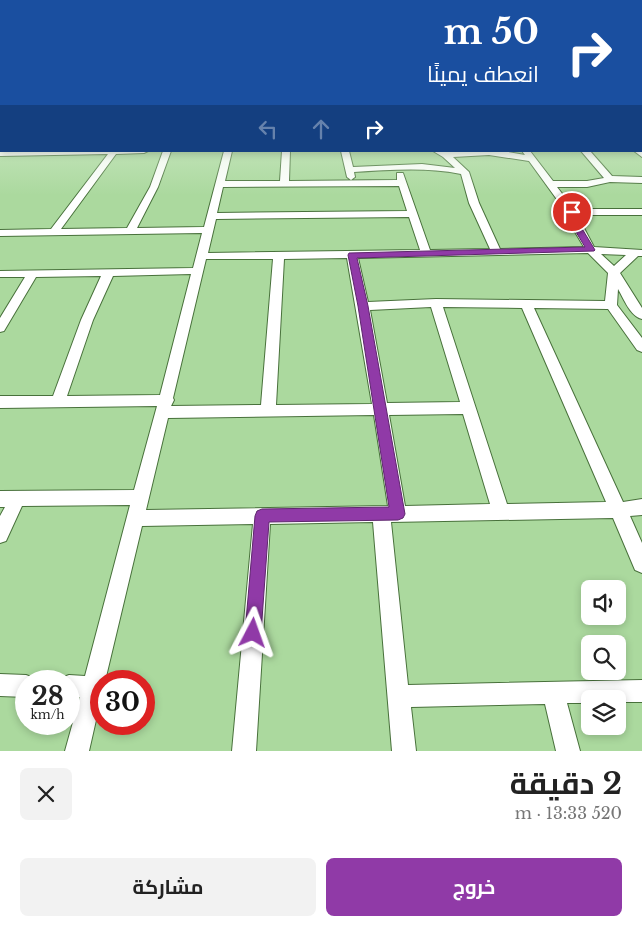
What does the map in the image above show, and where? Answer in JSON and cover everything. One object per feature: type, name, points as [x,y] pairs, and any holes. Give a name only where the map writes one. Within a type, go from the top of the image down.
[{"type":"street","points":[[0,154],[113,152]]},
{"type":"street","points":[[54,232],[113,152]]},
{"type":"street","points":[[130,231],[154,187],[167,152]]},
{"type":"street","points":[[98,670],[228,152]]},
{"type":"street","points":[[284,183],[286,152]]},
{"type":"street","points":[[345,152],[352,183]]},
{"type":"street","points":[[442,153],[485,152],[529,155],[572,212],[577,227],[591,250],[614,272],[633,304],[642,315]]},
{"type":"street","points":[[586,152],[610,179]]},
{"type":"street","points":[[442,153],[465,172],[468,189],[496,253]]},
{"type":"street","points":[[349,170],[398,167],[443,168],[465,172]]},
{"type":"street","points":[[398,167],[401,183],[426,254]]},
{"type":"street","points":[[551,184],[586,184],[610,179],[642,180]]},
{"type":"street","points":[[219,184],[401,183]]},
{"type":"street","points":[[572,212],[642,212]]},
{"type":"street","points":[[0,233],[130,231],[209,223],[412,214]]},
{"type":"street","points":[[202,256],[496,253],[591,250],[638,253]]},
{"type":"street","points":[[638,253],[614,272],[611,305],[642,347]]},
{"type":"street","points":[[352,255],[363,306],[380,409],[389,514],[399,696],[404,751]]},
{"type":"street","points":[[268,410],[279,256]]},
{"type":"street","points":[[0,274],[109,271],[198,272]]},
{"type":"street","points":[[58,401],[87,320],[109,271]]},
{"type":"street","points":[[0,328],[33,273]]},
{"type":"street","points":[[363,306],[436,303],[611,305]]},
{"type":"street","points":[[436,303],[501,512]]},
{"type":"street","points":[[526,305],[642,564]]},
{"type":"street","points":[[0,402],[58,401],[268,410],[468,408]]},
{"type":"street","points":[[0,534],[8,499],[142,497]]},
{"type":"street","points":[[137,518],[618,510],[642,507]]},
{"type":"street","points":[[244,751],[262,516]]},
{"type":"street","points":[[0,685],[15,686]]},
{"type":"street","points":[[399,696],[642,691]]},
{"type":"street","points":[[553,693],[568,751]]},
{"type":"street","points":[[77,751],[90,701]]},
{"type":"route","points":[[253,633],[262,516],[398,514],[363,306],[352,255],[591,250],[577,227],[572,212]]}]
